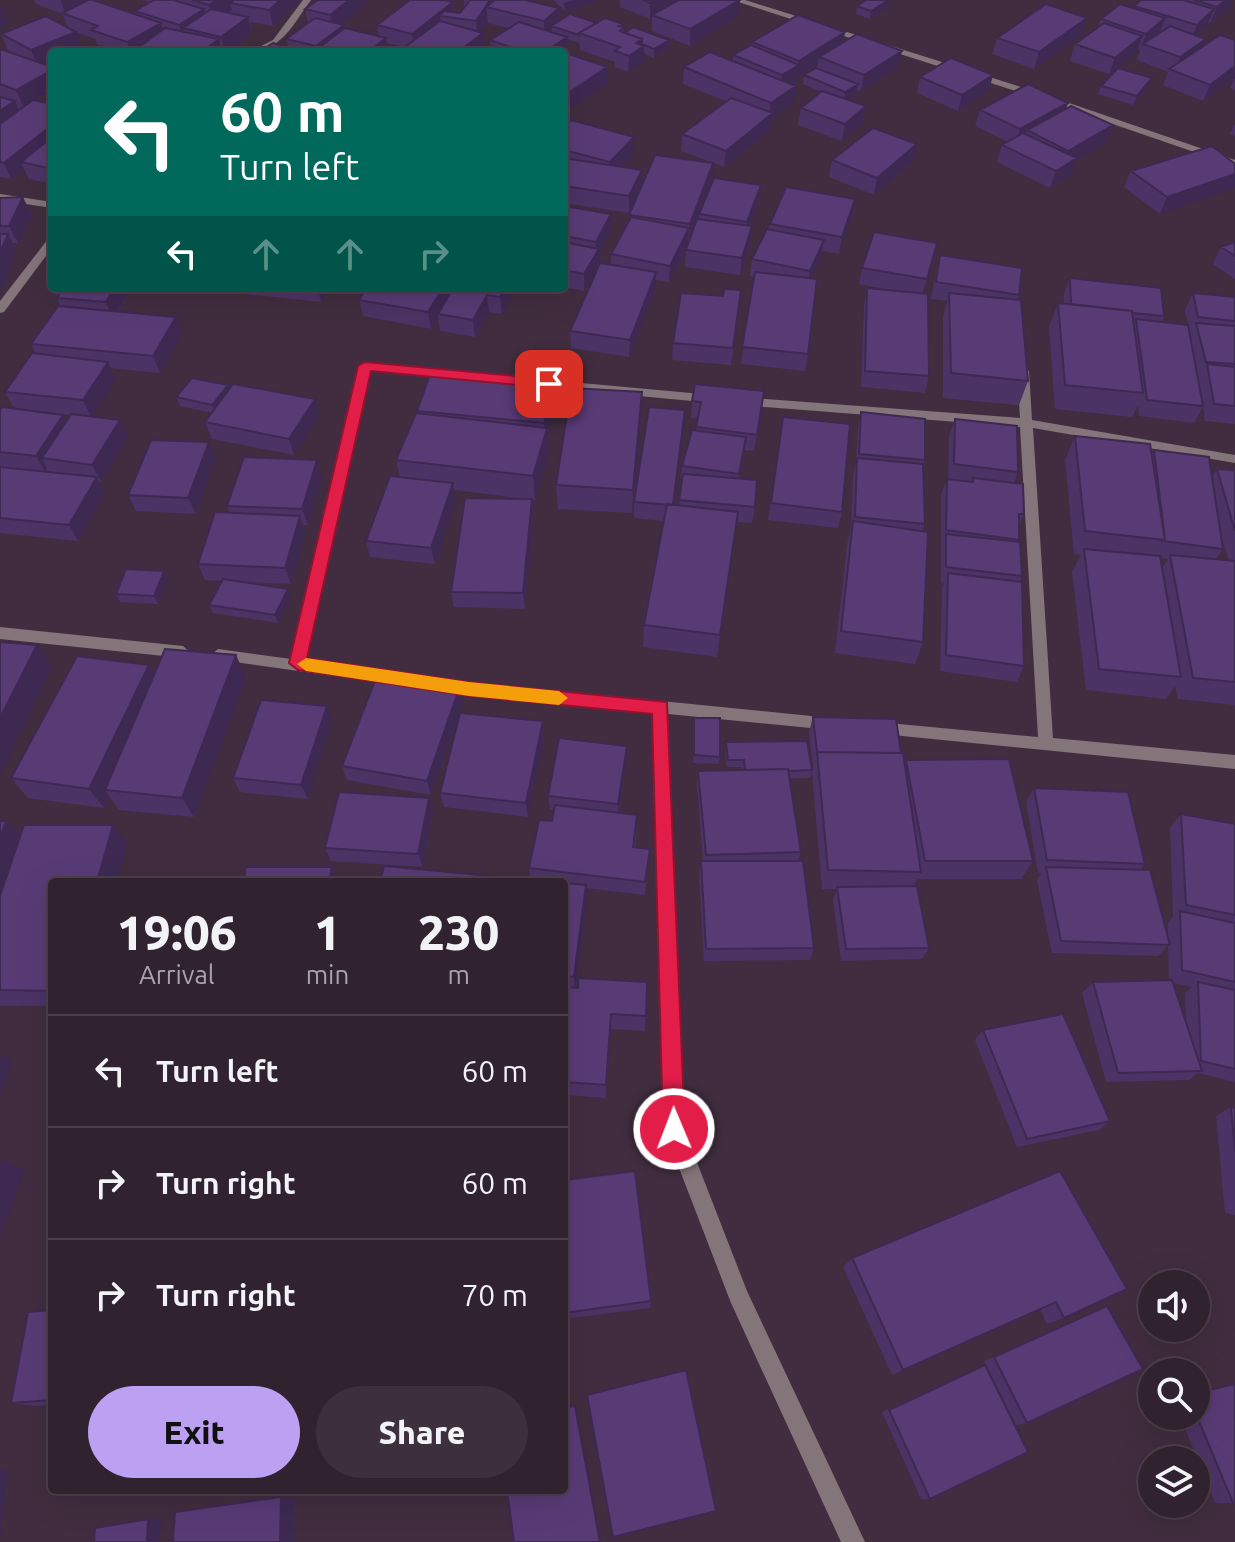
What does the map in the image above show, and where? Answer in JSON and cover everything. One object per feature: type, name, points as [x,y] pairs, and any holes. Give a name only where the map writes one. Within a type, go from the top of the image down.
[{"type":"street","points":[[263,48],[276,42],[307,0]]},
{"type":"street","points":[[736,0],[1037,95],[1235,163]]},
{"type":"street","points":[[0,197],[48,204]]},
{"type":"street","points":[[0,309],[48,246]]},
{"type":"street","points":[[1022,360],[1046,744]]},
{"type":"street","points":[[298,663],[365,366],[473,376]]},
{"type":"street","points":[[519,381],[1026,423],[1235,459]]},
{"type":"street","points":[[0,633],[298,663],[469,689],[1235,762]]},
{"type":"street","points":[[660,707],[674,1129],[738,1296],[853,1542]]},
{"type":"building","points":[[88,0],[161,23],[127,42],[91,30],[98,26],[62,13]]},
{"type":"building","points":[[154,0],[173,0],[204,9],[179,25],[135,11]]},
{"type":"building","points":[[192,0],[217,0],[209,5]]},
{"type":"building","points":[[234,0],[280,0],[269,10],[230,3]]},
{"type":"building","points":[[318,0],[349,0],[330,15],[305,9]]},
{"type":"building","points":[[410,0],[453,2],[412,34],[377,25]]},
{"type":"building","points":[[470,0],[490,0],[476,21],[440,16],[444,11],[460,13]]},
{"type":"building","points":[[495,0],[525,0],[559,8],[544,21],[486,7]]},
{"type":"building","points":[[679,0],[740,0],[690,29],[652,15]]},
{"type":"building","points":[[866,0],[889,0],[871,11],[857,6]]},
{"type":"building","points":[[1141,0],[1183,0],[1214,9],[1197,25],[1134,6]]},
{"type":"building","points":[[1194,0],[1226,0],[1217,7]]},
{"type":"building","points":[[1046,4],[1087,18],[1039,52],[997,38]]},
{"type":"building","points":[[1120,4],[1165,18],[1146,34],[1101,19]]},
{"type":"building","points":[[211,9],[248,17],[221,37],[183,28]]},
{"type":"building","points":[[570,14],[597,23],[579,35],[551,26]]},
{"type":"building","points":[[798,15],[845,32],[799,61],[752,42]]},
{"type":"building","points":[[46,16],[76,32],[31,50],[1,34]]},
{"type":"building","points":[[315,18],[344,25],[316,46],[286,39]]},
{"type":"building","points":[[605,18],[623,24],[619,26],[625,28],[620,31],[642,39],[636,43],[644,46],[629,56],[615,51],[620,47],[579,33]]},
{"type":"building","points":[[440,21],[483,33],[463,48],[403,48]]},
{"type":"building","points":[[519,22],[567,37],[551,48],[513,48],[490,40]]},
{"type":"building","points":[[1104,23],[1142,36],[1115,58],[1075,44]]},
{"type":"building","points":[[1170,26],[1206,39],[1180,57],[1143,44]]},
{"type":"building","points":[[633,27],[669,40],[654,49],[642,44],[642,39],[625,33]]},
{"type":"building","points":[[165,28],[219,39],[207,48],[138,48]]},
{"type":"building","points":[[345,28],[386,38],[373,48],[318,48]]},
{"type":"building","points":[[857,34],[902,51],[864,75],[819,57]]},
{"type":"building","points":[[1220,35],[1235,40],[1235,66],[1210,85],[1169,69]]},
{"type":"building","points":[[273,43],[290,48],[265,48]]},
{"type":"building","points":[[751,45],[799,65],[782,75],[733,55]]},
{"type":"building","points":[[0,49],[48,66],[48,72],[16,90],[0,84]]},
{"type":"building","points":[[710,52],[796,86],[771,103],[684,67]]},
{"type":"building","points":[[569,54],[607,67],[568,93]]},
{"type":"building","points":[[951,58],[993,75],[962,95],[920,77]]},
{"type":"building","points":[[816,68],[858,84],[845,92],[804,75]]},
{"type":"building","points":[[1118,68],[1152,78],[1137,96],[1101,86]]},
{"type":"building","points":[[1028,84],[1068,103],[1020,129],[980,110]]},
{"type":"building","points":[[822,91],[866,106],[845,124],[801,108]]},
{"type":"building","points":[[0,97],[15,101],[0,111]]},
{"type":"building","points":[[731,98],[773,113],[726,151],[682,134]]},
{"type":"building","points":[[33,100],[48,103],[48,128],[4,163],[0,162],[0,124]]},
{"type":"building","points":[[1071,106],[1113,125],[1068,151],[1027,130]]},
{"type":"building","points":[[571,120],[634,137],[610,162],[568,151],[568,123]]},
{"type":"building","points":[[873,128],[917,144],[877,178],[832,160]]},
{"type":"building","points":[[1023,133],[1077,158],[1056,171],[1002,145]]},
{"type":"building","points":[[48,140],[48,168],[21,162]]},
{"type":"building","points":[[1212,146],[1235,164],[1235,174],[1167,197],[1131,171]]},
{"type":"building","points":[[655,155],[713,163],[690,224],[629,215]]},
{"type":"building","points":[[568,159],[642,170],[629,196],[568,187]]},
{"type":"building","points":[[714,178],[761,185],[747,222],[699,214]]},
{"type":"building","points":[[786,187],[855,199],[842,237],[770,224]]},
{"type":"building","points":[[23,197],[9,226],[0,226],[0,198]]},
{"type":"building","points":[[568,207],[611,214],[596,242],[568,237]]},
{"type":"building","points":[[631,217],[689,228],[670,266],[611,254]]},
{"type":"building","points":[[697,219],[752,226],[742,258],[686,250]]},
{"type":"building","points":[[767,229],[824,240],[810,271],[752,259]]},
{"type":"building","points":[[874,232],[937,243],[927,279],[862,268]]},
{"type":"building","points":[[0,234],[8,234],[0,253]]},
{"type":"building","points":[[1235,242],[1235,256],[1221,247]]},
{"type":"building","points":[[568,243],[599,249],[584,274],[568,271]]},
{"type":"building","points":[[940,255],[1022,268],[1019,295],[936,282]]},
{"type":"building","points":[[600,263],[656,272],[630,340],[570,331]]},
{"type":"building","points":[[755,272],[817,279],[808,354],[742,347]]},
{"type":"building","points":[[1070,278],[1161,288],[1164,316],[1071,304]]},
{"type":"building","points":[[867,288],[928,294],[929,376],[865,371]]},
{"type":"building","points":[[724,289],[741,290],[733,348],[673,343],[681,293],[723,296]]},
{"type":"building","points":[[61,292],[112,292],[106,302],[57,298]]},
{"type":"building","points":[[364,292],[440,292],[428,312],[359,300]]},
{"type":"building","points":[[451,292],[503,292],[500,297],[487,295],[473,320],[438,314]]},
{"type":"building","points":[[949,293],[1021,300],[1028,381],[951,373]]},
{"type":"building","points":[[1193,293],[1235,297],[1235,321],[1198,317]]},
{"type":"building","points":[[1058,303],[1132,311],[1143,393],[1065,385]]},
{"type":"building","points":[[58,306],[176,317],[153,356],[31,344]]},
{"type":"building","points":[[1136,319],[1188,325],[1203,406],[1147,400]]},
{"type":"building","points":[[1196,323],[1235,326],[1235,364],[1206,362]]},
{"type":"building","points":[[32,353],[108,362],[83,400],[5,392]]},
{"type":"building","points":[[1207,364],[1235,367],[1235,406],[1214,404]]},
{"type":"building","points":[[432,369],[556,381],[544,423],[417,411]]},
{"type":"building","points":[[192,378],[228,385],[212,405],[176,397]]},
{"type":"building","points":[[233,384],[315,399],[289,439],[205,422]]},
{"type":"building","points":[[695,384],[764,391],[757,435],[696,427],[701,402],[692,401]]},
{"type":"building","points":[[571,388],[642,392],[633,490],[556,485]]},
{"type":"building","points":[[2,407],[63,415],[36,456],[0,452]]},
{"type":"building","points":[[649,407],[685,410],[673,505],[634,502]]},
{"type":"building","points":[[861,412],[925,419],[925,460],[859,454]]},
{"type":"building","points":[[416,413],[547,428],[533,476],[396,460]]},
{"type":"building","points":[[71,414],[120,420],[92,465],[42,458]]},
{"type":"building","points":[[783,417],[850,424],[842,512],[771,503]]},
{"type":"building","points":[[955,419],[1017,426],[1018,472],[954,464]]},
{"type":"building","points":[[692,430],[746,437],[739,474],[682,466]]},
{"type":"building","points":[[1075,436],[1150,444],[1165,540],[1085,531]]},
{"type":"building","points":[[151,440],[209,442],[188,498],[128,495]]},
{"type":"building","points":[[1154,450],[1209,457],[1223,549],[1163,541]]},
{"type":"building","points":[[244,457],[317,460],[302,509],[227,506]]},
{"type":"building","points":[[857,458],[923,464],[925,524],[855,517]]},
{"type":"building","points":[[0,467],[97,477],[69,525],[0,518]]},
{"type":"building","points":[[1217,469],[1235,470],[1235,531]]},
{"type":"building","points":[[683,474],[757,480],[755,507],[679,500]]},
{"type":"building","points":[[390,476],[453,483],[431,548],[366,541]]},
{"type":"building","points":[[973,478],[1023,484],[1024,514],[1019,514],[1019,540],[946,530],[947,479],[973,482]]},
{"type":"building","points":[[465,498],[532,499],[523,593],[451,592]]},
{"type":"building","points":[[667,504],[738,512],[720,635],[644,625]]},
{"type":"building","points":[[215,512],[300,516],[285,568],[198,564]]},
{"type":"building","points":[[853,521],[928,532],[923,642],[841,631]]},
{"type":"building","points":[[946,534],[1020,542],[1022,576],[946,567]]},
{"type":"building","points":[[1084,549],[1160,556],[1181,677],[1099,669]]},
{"type":"building","points":[[1170,555],[1235,561],[1235,682],[1193,678]]},
{"type":"building","points":[[126,569],[164,571],[154,596],[116,594]]},
{"type":"building","points":[[948,573],[1022,582],[1024,666],[946,655]]},
{"type":"building","points":[[223,579],[288,589],[275,615],[209,605]]},
{"type":"building","points":[[0,642],[37,645],[0,718]]},
{"type":"building","points":[[165,649],[236,655],[182,798],[105,790]]},
{"type":"building","points":[[77,656],[149,665],[89,789],[11,778]]},
{"type":"building","points":[[378,673],[460,686],[427,781],[342,766]]},
{"type":"building","points":[[261,700],[327,706],[301,785],[233,778]]},
{"type":"building","points":[[460,713],[543,721],[526,803],[440,793]]},
{"type":"building","points":[[813,717],[896,719],[901,753],[817,752]]},
{"type":"building","points":[[694,718],[720,718],[720,757],[694,755]]},
{"type":"building","points":[[559,738],[627,746],[618,804],[548,796]]},
{"type":"building","points":[[807,741],[812,770],[745,770],[744,760],[728,760],[726,742]]},
{"type":"building","points":[[817,752],[903,753],[921,872],[828,870]]},
{"type":"building","points":[[1009,759],[1033,861],[925,861],[906,760]]},
{"type":"building","points":[[788,769],[801,852],[706,855],[698,771]]},
{"type":"building","points":[[1034,788],[1128,792],[1145,864],[1047,860]]},
{"type":"building","points":[[339,792],[429,798],[418,854],[325,848]]},
{"type":"building","points":[[555,805],[637,815],[633,847],[650,849],[645,882],[529,868],[539,820],[552,821]]},
{"type":"building","points":[[1181,814],[1235,824],[1235,915],[1186,905]]},
{"type":"building","points":[[0,821],[6,821],[0,839]]},
{"type":"building","points":[[24,825],[113,825],[98,878],[48,878],[48,991],[0,990],[0,896]]},
{"type":"building","points":[[701,861],[803,861],[814,948],[706,949]]},
{"type":"building","points":[[384,866],[514,878],[381,878]]},
{"type":"building","points":[[246,867],[332,867],[330,878],[244,878]]},
{"type":"building","points":[[1046,867],[1150,870],[1170,945],[1061,941]]},
{"type":"building","points":[[568,883],[586,885],[574,977],[568,976]]},
{"type":"building","points":[[917,886],[929,948],[846,949],[837,887]]},
{"type":"building","points":[[1180,911],[1235,923],[1235,982],[1182,970]]},
{"type":"building","points":[[578,978],[647,982],[646,1016],[611,1014],[606,1085],[568,1082],[568,987],[578,988]]},
{"type":"building","points":[[1172,980],[1202,1071],[1118,1073],[1093,982]]},
{"type":"building","points":[[1198,982],[1235,990],[1235,1069],[1201,1061]]},
{"type":"building","points":[[1063,1014],[1110,1121],[1027,1139],[983,1030]]},
{"type":"building","points":[[1231,1107],[1235,1108],[1235,1152]]},
{"type":"building","points":[[635,1171],[651,1301],[568,1312],[568,1179]]},
{"type":"building","points":[[1060,1171],[1127,1289],[1064,1318],[1056,1302],[903,1370],[852,1258]]},
{"type":"building","points":[[1107,1306],[1138,1360],[1138,1371],[1027,1423],[994,1357]]},
{"type":"building","points":[[48,1310],[48,1400],[11,1403],[28,1312]]},
{"type":"building","points":[[985,1365],[1028,1452],[930,1499],[889,1410]]},
{"type":"building","points":[[686,1370],[716,1511],[613,1537],[587,1395]]},
{"type":"building","points":[[1235,1384],[1235,1503],[1203,1430],[1210,1430],[1210,1390]]},
{"type":"building","points":[[575,1406],[600,1542],[514,1542],[508,1494],[568,1494],[568,1407]]},
{"type":"building","points":[[281,1497],[280,1542],[173,1542],[175,1512]]},
{"type":"building","points":[[148,1519],[147,1542],[94,1542],[95,1528]]},
{"type":"slow traffic","points":[[306,664],[469,689],[559,698]]},
{"type":"route","points":[[549,384],[365,366],[298,663],[469,689],[660,707],[674,1129]]}]
